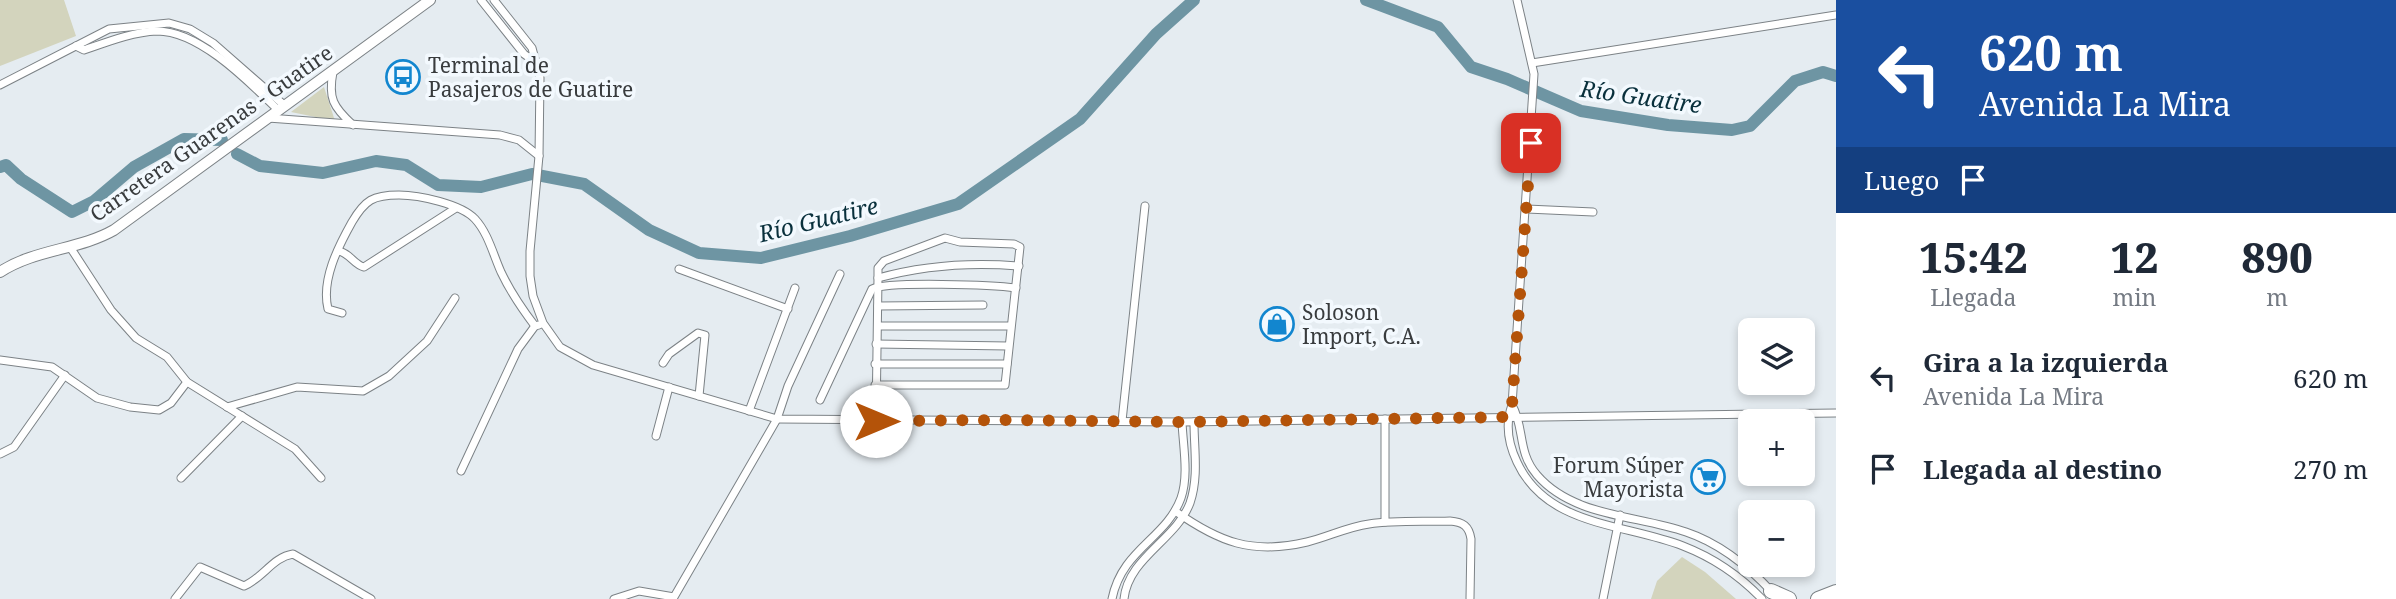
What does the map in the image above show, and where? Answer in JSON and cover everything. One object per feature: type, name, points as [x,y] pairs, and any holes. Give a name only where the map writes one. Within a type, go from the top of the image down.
[{"type":"highway","points":[[1818,599],[1836,592]]},
{"type":"highway","points":[[1771,596],[1789,599]]},
{"type":"main road","name":"Carretera Guarenas - Guatire","points":[[0,272],[20,261],[70,247],[114,230],[430,0]]},
{"type":"street","points":[[481,0],[524,54],[536,63]]},
{"type":"street","points":[[494,0],[532,48],[540,78],[540,156],[530,251],[530,276],[539,325]]},
{"type":"street","points":[[1517,0],[1534,74],[1527,209],[1512,405],[1507,430],[1514,456],[1527,481],[1558,508],[1680,545],[1715,560],[1771,596]]},
{"type":"street","points":[[1532,63],[1836,15]]},
{"type":"street","points":[[0,85],[109,29],[169,23],[190,29],[213,43],[281,108]]},
{"type":"street","points":[[333,71],[330,90],[332,99],[340,114],[353,125]]},
{"type":"street","points":[[264,121],[500,135],[519,140],[540,156]]},
{"type":"street","points":[[341,313],[328,309],[330,272],[338,250],[362,208],[369,200],[378,196],[414,195],[469,213],[480,225],[506,281],[539,325],[560,347],[593,365],[777,419],[1194,422],[1836,413]]},
{"type":"street","points":[[1122,421],[1145,206]]},
{"type":"street","points":[[338,250],[364,267],[456,208]]},
{"type":"street","points":[[1527,209],[1593,212]]},
{"type":"street","points":[[875,386],[1005,385],[1020,247],[1014,244],[960,242],[945,238],[888,257],[878,268],[879,326],[875,364],[875,386],[876,421]]},
{"type":"street","points":[[70,247],[111,310],[136,338],[167,357],[187,382],[295,449],[321,478]]},
{"type":"street","points":[[820,400],[867,296],[878,282],[937,265],[987,263],[1019,266]]},
{"type":"street","points":[[680,269],[788,309]]},
{"type":"street","points":[[614,599],[639,591],[674,597],[777,419],[788,386],[839,274]]},
{"type":"street","points":[[878,282],[1016,288]]},
{"type":"street","points":[[749,411],[795,288]]},
{"type":"street","points":[[227,407],[298,387],[363,391],[389,376],[427,341],[455,298]]},
{"type":"street","points":[[878,306],[983,305]]},
{"type":"street","points":[[461,471],[518,349],[539,325]]},
{"type":"street","points":[[879,326],[1010,326]]},
{"type":"street","points":[[663,363],[669,354],[698,333],[705,335],[699,396]]},
{"type":"street","points":[[876,344],[1008,346]]},
{"type":"street","points":[[0,360],[52,367],[97,398],[130,407],[159,410],[171,403],[187,382]]},
{"type":"street","points":[[875,364],[1007,364]]},
{"type":"street","points":[[0,454],[14,447],[65,375]]},
{"type":"street","points":[[656,436],[669,387]]},
{"type":"street","points":[[1512,405],[1519,417],[1518,428],[1524,454],[1530,466],[1546,484],[1580,504],[1684,531],[1707,540],[1738,560],[1771,596]]},
{"type":"street","points":[[181,478],[242,416]]},
{"type":"street","points":[[1385,419],[1385,522]]},
{"type":"street","points":[[1112,599],[1120,573],[1129,560],[1175,511],[1185,477],[1182,422]]},
{"type":"street","points":[[1124,599],[1130,577],[1183,517],[1191,501],[1195,473],[1194,422]]},
{"type":"street","points":[[1175,511],[1225,541],[1268,547],[1308,542],[1339,530],[1385,522],[1450,521],[1466,526],[1471,539],[1471,599]]},
{"type":"street","points":[[1603,599],[1620,515]]},
{"type":"street","points":[[174,599],[200,567],[244,586],[257,580],[282,556],[293,554],[371,599]]},
{"type":"green space","points":[[0,0],[64,0],[76,36],[0,66]]},
{"type":"green space","points":[[324,87],[335,121],[291,112]]},
{"type":"green space","points":[[1682,557],[1705,572],[1736,599],[1651,599],[1657,581]]},
{"type":"waterway","name":"Río Guatire","points":[[237,154],[260,166],[323,173],[376,161],[406,165],[438,185],[481,187],[532,174],[584,184],[649,230],[699,253],[761,258],[850,236],[958,204],[1080,119],[1156,34],[1194,0]]},
{"type":"waterway","name":"Río Guatire","points":[[1366,0],[1438,27],[1471,67],[1507,79],[1581,111],[1668,125],[1732,130],[1750,126],[1795,81],[1823,72],[1836,76]]},
{"type":"waterway","name":"Río Guatire","points":[[0,167],[6,165],[21,179],[72,212],[94,201],[134,167],[184,139],[222,140]]},
{"type":"place","name":"Terminal de Pasajeros de Guatire","points":[[403,77]]},
{"type":"place","name":"Soloson Import, C.A.","points":[[1277,324]]},
{"type":"place","name":"Forum Súper Mayorista","points":[[1708,477]]},
{"type":"route","points":[[876,421],[1182,422],[1508,417],[1512,405],[1531,143]]}]
